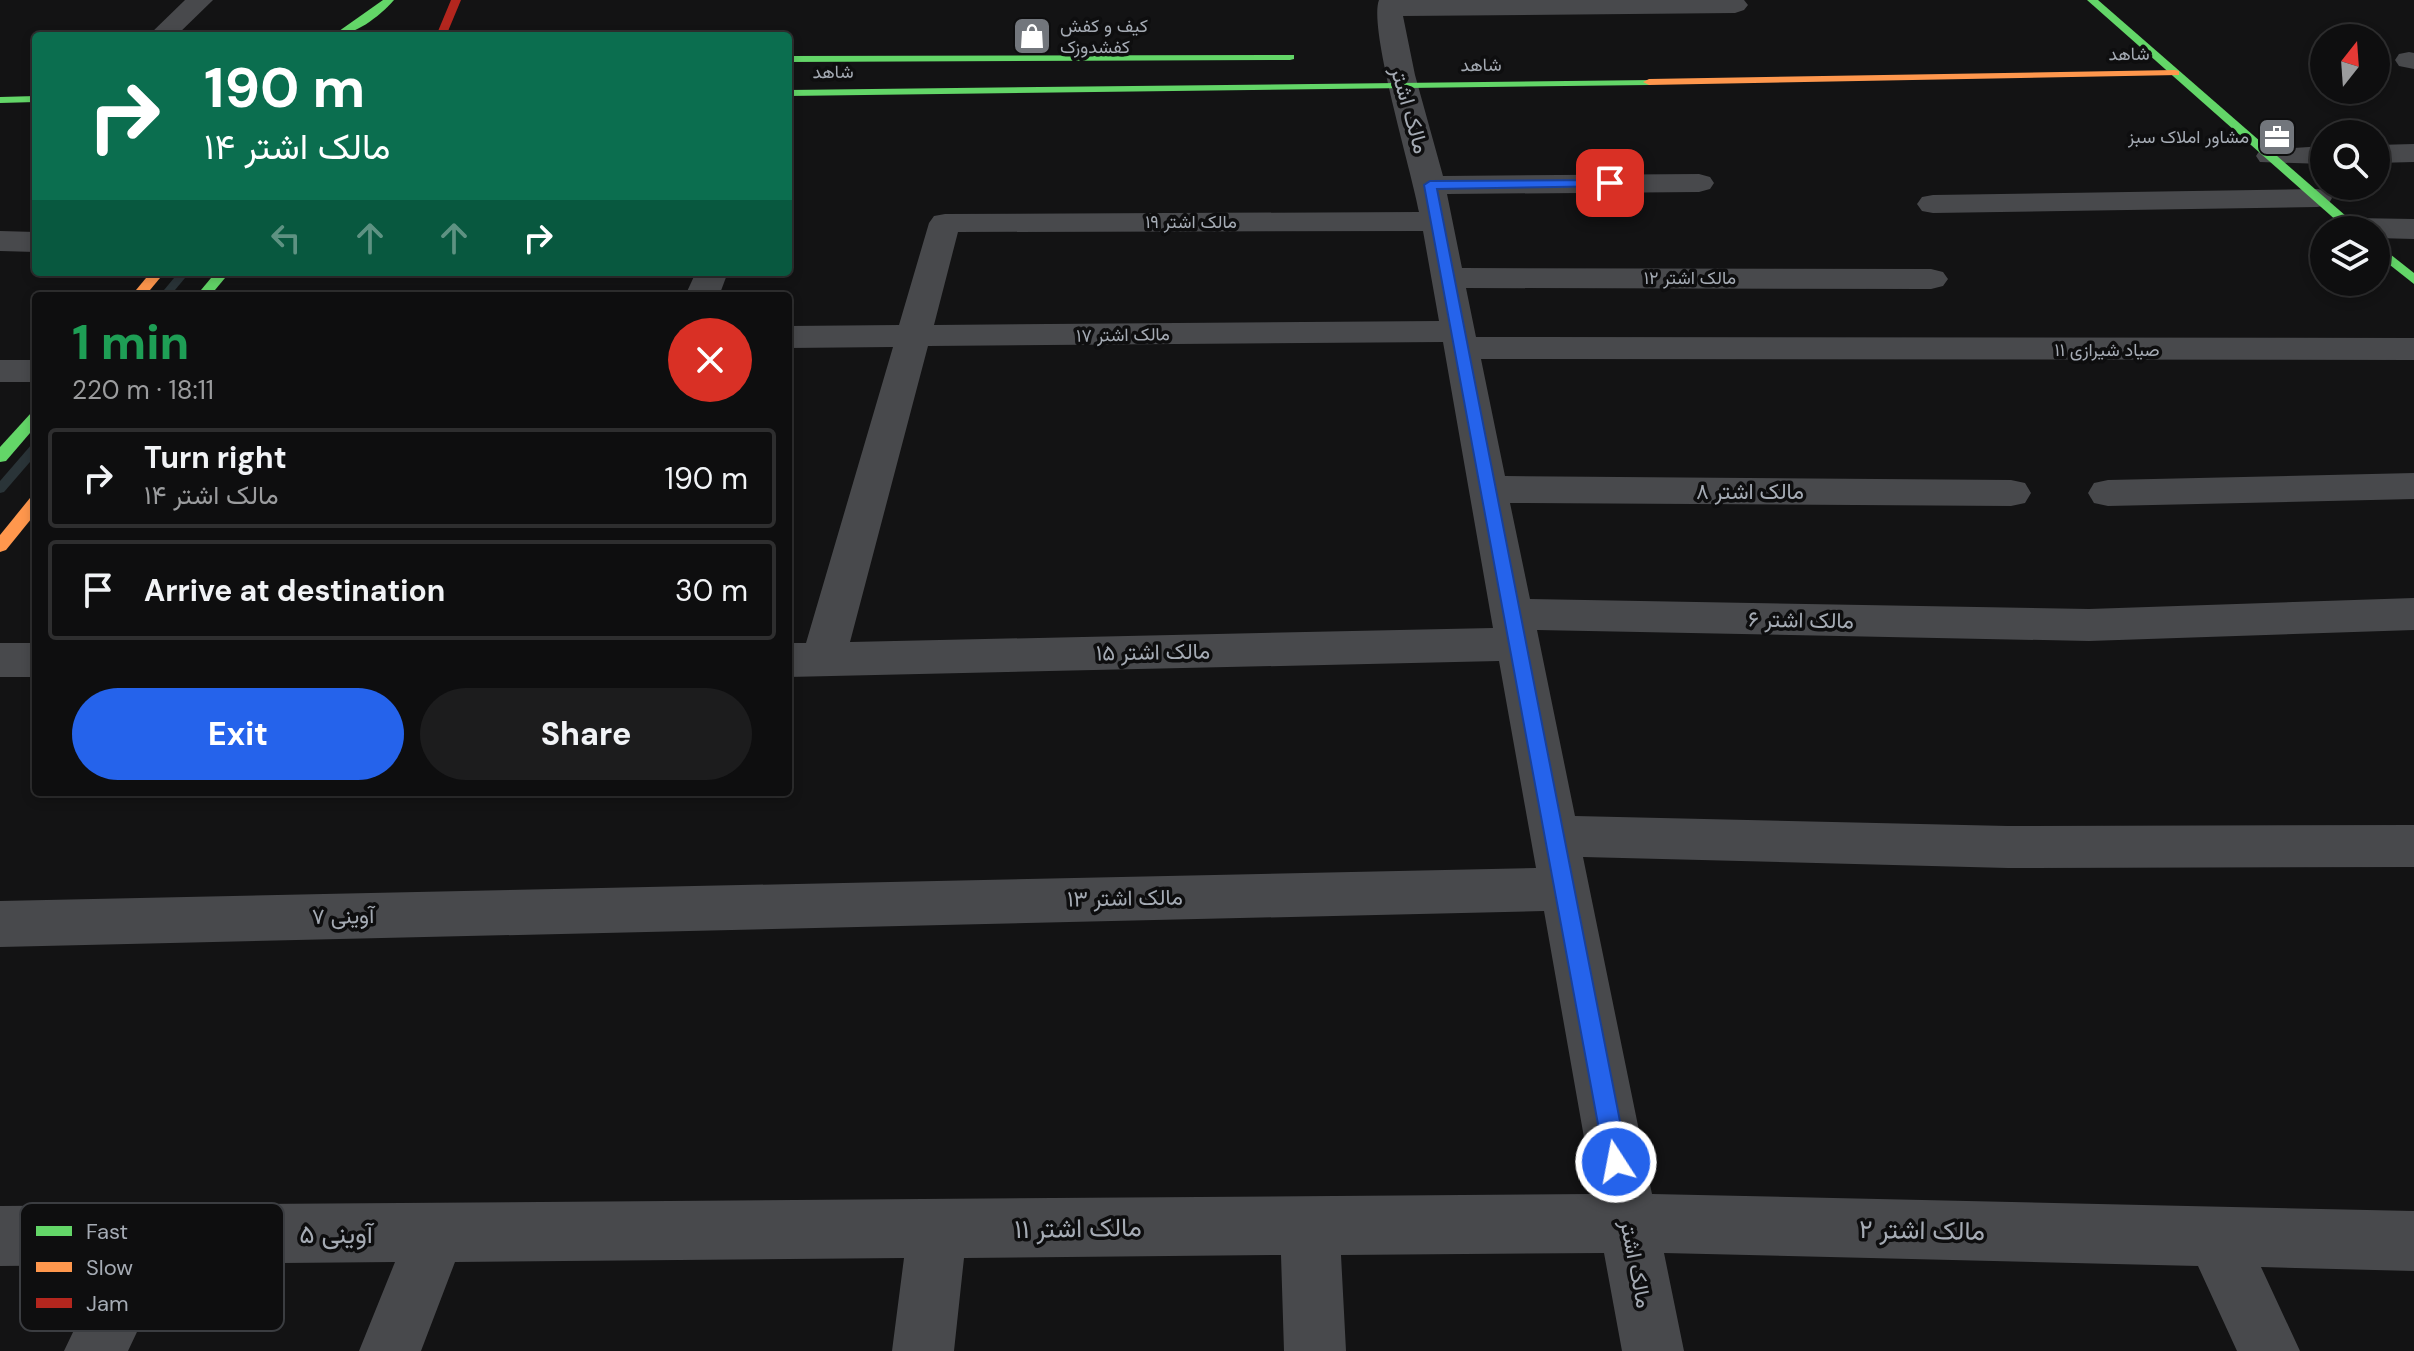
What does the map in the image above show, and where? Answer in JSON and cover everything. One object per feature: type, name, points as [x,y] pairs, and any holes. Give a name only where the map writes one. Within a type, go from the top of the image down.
[{"type":"street","points":[[165,32],[200,0]]},
{"type":"street","points":[[344,32],[378,11],[389,0]]},
{"type":"street","points":[[443,32],[456,0]]},
{"type":"street","points":[[2092,0],[2310,192]]},
{"type":"street","points":[[1390,4],[1735,5]]},
{"type":"street","name":"مالک اشتر","points":[[1390,4],[1398,64],[1434,203],[1653,1351]]},
{"type":"street","name":"شاهد","points":[[2112,47],[2144,46]]},
{"type":"street","name":"شاهد","points":[[792,59],[1315,57]]},
{"type":"street","name":"شاهد","points":[[792,93],[1398,64],[2175,73]]},
{"type":"street","points":[[0,100],[32,99]]},
{"type":"street","points":[[2390,154],[2414,153]]},
{"type":"street","points":[[2271,156],[2310,155]]},
{"type":"street","name":"مالک اشتر ۱۹","points":[[915,338],[945,223],[1434,203],[1699,183]]},
{"type":"street","points":[[1933,204],[2310,198]]},
{"type":"street","points":[[2319,200],[2339,216]]},
{"type":"street","points":[[2390,232],[2414,229]]},
{"type":"street","points":[[0,241],[32,242]]},
{"type":"street","points":[[2390,259],[2414,280]]},
{"type":"street","points":[[141,292],[155,276]]},
{"type":"street","points":[[206,292],[220,276]]},
{"type":"street","name":"مالک اشتر ۱۲","points":[[1448,278],[1931,279]]},
{"type":"street","name":"مالک اشتر ۱۷","points":[[792,337],[1460,339],[1801,350]]},
{"type":"street","points":[[806,660],[915,338]]},
{"type":"street","name":"صیاد شیرازی ۱۱","points":[[1801,350],[2414,349]]},
{"type":"street","points":[[0,371],[32,371]]},
{"type":"street","points":[[0,457],[32,421]]},
{"type":"street","points":[[2108,493],[2414,486]]},
{"type":"street","name":"مالک اشتر ۸","points":[[1489,489],[2011,493]]},
{"type":"street","points":[[0,546],[32,507]]},
{"type":"street","name":"مالک اشتر ۶","points":[[1515,629],[2089,625],[2414,614]]},
{"type":"street","name":"مالک اشتر ۱۵","points":[[806,660],[1515,629]]},
{"type":"street","points":[[0,660],[32,660]]},
{"type":"street","points":[[1554,836],[2008,847],[2414,846]]},
{"type":"street","name":"مالک اشتر ۱۳","points":[[685,908],[1564,889]]},
{"type":"street","name":"۷ آوینی","points":[[0,924],[685,908]]},
{"type":"street","name":"مالک اشتر ۱۱","points":[[528,1234],[1628,1223]]},
{"type":"street","name":"مالک اشتر ۲","points":[[1628,1223],[2414,1241]]},
{"type":"street","points":[[1310,1225],[1315,1351]]},
{"type":"street","points":[[923,1351],[938,1229]]},
{"type":"street","points":[[390,1351],[436,1234]]},
{"type":"street","name":"۵ آوینی","points":[[284,1235],[528,1234]]},
{"type":"street","points":[[2215,1237],[2269,1351]]},
{"type":"street","points":[[95,1351],[105,1331]]},
{"type":"waterway","points":[[168,292],[182,276]]},
{"type":"waterway","points":[[0,489],[32,452]]},
{"type":"traffic: fast","points":[[344,32],[378,11],[389,0]]},
{"type":"traffic: fast","points":[[2092,0],[2339,216]]},
{"type":"traffic: fast","points":[[792,59],[1290,57]]},
{"type":"traffic: fast","points":[[792,93],[1649,82]]},
{"type":"traffic: fast","points":[[0,100],[32,99]]},
{"type":"traffic: fast","points":[[2390,259],[2414,280]]},
{"type":"traffic: fast","points":[[206,292],[220,276]]},
{"type":"traffic: fast","points":[[0,457],[32,421]]},
{"type":"traffic: slow","points":[[1649,82],[2175,73]]},
{"type":"traffic: slow","points":[[141,292],[155,276]]},
{"type":"traffic: slow","points":[[0,546],[32,507]]},
{"type":"traffic: jam","points":[[443,32],[456,0]]},
{"type":"place","name":"کیف و کفش کفشدوزک","points":[[1032,36]]},
{"type":"place","name":"مشاور املاک سبز","points":[[2277,137]]},
{"type":"route","points":[[1610,183],[1430,185],[1616,1162]]}]
